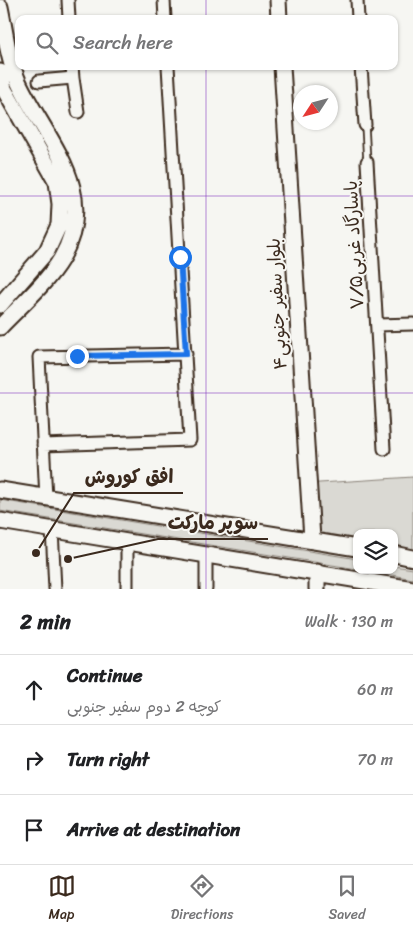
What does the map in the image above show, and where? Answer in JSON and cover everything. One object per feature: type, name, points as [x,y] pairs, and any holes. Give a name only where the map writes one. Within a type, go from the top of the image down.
[{"type":"street","points":[[68,0],[69,15]]},
{"type":"street","points":[[164,0],[165,15]]},
{"type":"street","points":[[278,0],[279,15]]},
{"type":"street","points":[[357,0],[358,15]]},
{"type":"street","points":[[0,7],[17,80],[71,179],[75,218],[70,241],[60,259],[0,327]]},
{"type":"street","points":[[72,70],[78,112]]},
{"type":"street","points":[[43,445],[190,440],[168,70]]},
{"type":"street","name":"بلوار سفیر جنوبی۴","points":[[282,70],[312,540]]},
{"type":"street","points":[[361,70],[365,125]]},
{"type":"street","points":[[0,305],[47,251],[60,225],[60,204],[56,182],[4,88],[1,77]]},
{"type":"street","points":[[39,81],[73,78]]},
{"type":"street","name":"پاسارگاد غربی۷/۵","points":[[367,162],[384,449]]},
{"type":"street","points":[[377,325],[413,324]]},
{"type":"street","points":[[46,499],[39,357],[186,354]]},
{"type":"street","points":[[0,490],[46,499],[353,547]]},
{"type":"street","points":[[0,520],[413,589]]},
{"type":"street","points":[[52,529],[55,589]]},
{"type":"street","points":[[127,542],[127,589]]},
{"type":"street","points":[[206,555],[206,589]]},
{"type":"street","points":[[398,555],[413,558]]},
{"type":"street","points":[[316,572],[317,589]]},
{"type":"lane","points":[[365,125],[367,162]]},
{"type":"shaded area","points":[[413,477],[413,553],[398,551],[398,529],[353,529],[353,544],[312,539],[304,484]]},
{"type":"shaded area","points":[[0,500],[353,558],[353,568],[0,511]]},
{"type":"shaded area","points":[[398,567],[413,569],[413,579],[386,574],[398,574]]},
{"type":"place","name":"افق کوروش","points":[[36,553]]},
{"type":"place","name":"سوپر مارکت","points":[[68,559]]},
{"type":"route","points":[[77,356],[186,354],[180,257]]}]
